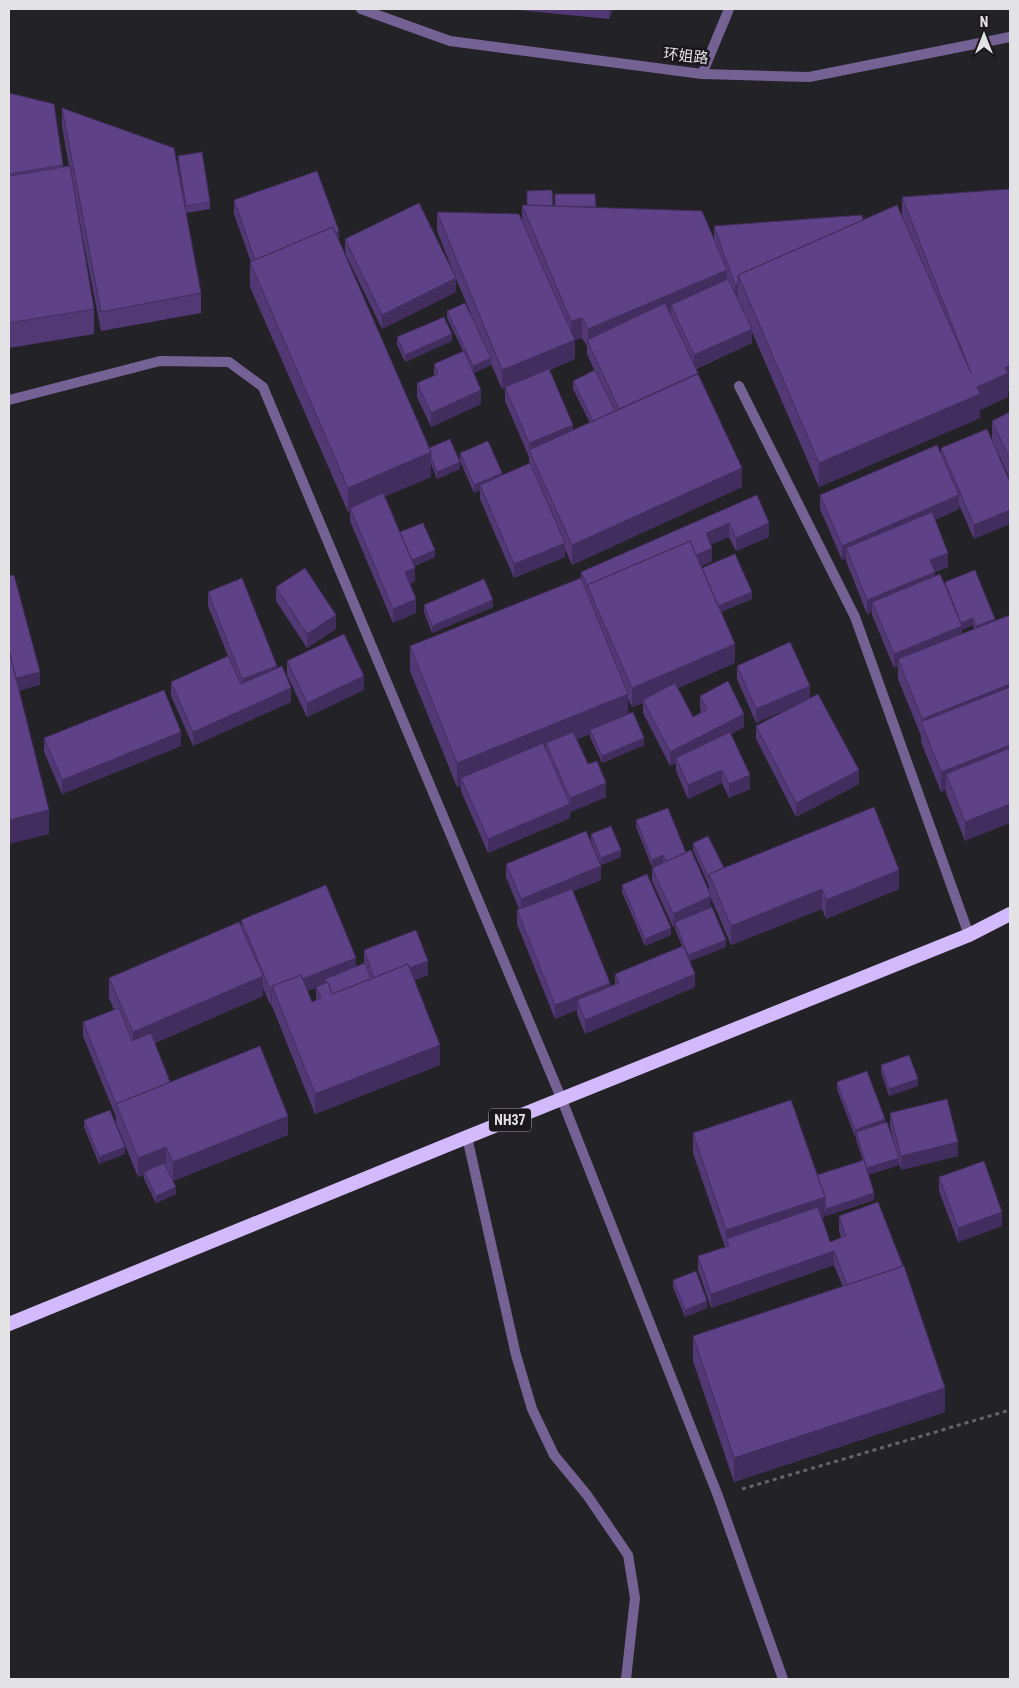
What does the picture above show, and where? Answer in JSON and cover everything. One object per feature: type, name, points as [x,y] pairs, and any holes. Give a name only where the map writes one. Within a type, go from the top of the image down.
[{"type":"highway","name":"NH37","points":[[9,1324],[969,935],[1010,914]]},
{"type":"street","name":"环姐路","points":[[361,9],[450,41],[702,74],[809,77],[1010,37]]},
{"type":"street","points":[[702,74],[729,9]]},
{"type":"street","points":[[9,400],[160,361],[229,362],[263,387],[562,1100],[718,1496],[782,1679]]},
{"type":"street","points":[[739,386],[854,617],[969,935]]},
{"type":"street","points":[[467,1137],[516,1356],[532,1410],[554,1456],[587,1495],[628,1555],[635,1598],[626,1679]]},
{"type":"path","points":[[718,1496],[1010,1410]]},
{"type":"building","points":[[9,93],[54,104],[63,165],[9,174]]},
{"type":"building","points":[[62,108],[174,148],[201,293],[101,312]]},
{"type":"building","points":[[202,152],[210,202],[186,206],[178,156]]},
{"type":"building","points":[[70,166],[94,309],[9,323],[9,176]]},
{"type":"building","points":[[317,171],[339,231],[335,233],[333,227],[255,260],[234,200]]},
{"type":"building","points":[[1010,189],[1010,365],[1005,368],[1008,373],[977,387],[980,394],[819,463],[738,275],[897,205],[971,373],[902,197]]},
{"type":"building","points":[[552,190],[553,206],[527,205],[527,191]]},
{"type":"building","points":[[555,194],[595,194],[596,207],[555,206]]},
{"type":"building","points":[[419,203],[456,278],[382,315],[345,239]]},
{"type":"building","points":[[522,205],[702,211],[727,270],[588,329],[582,318],[571,321]]},
{"type":"building","points":[[437,212],[519,214],[575,340],[502,370]]},
{"type":"building","points":[[862,215],[863,220],[738,275],[738,284],[735,285],[714,226]]},
{"type":"building","points":[[333,227],[431,452],[348,488],[250,262]]},
{"type":"building","points":[[728,279],[752,329],[694,355],[671,305]]},
{"type":"building","points":[[465,303],[491,358],[473,366],[447,311]]},
{"type":"building","points":[[665,303],[698,373],[619,409],[587,340]]},
{"type":"building","points":[[444,317],[452,334],[405,355],[397,337]]},
{"type":"building","points":[[464,351],[481,390],[431,413],[417,383],[438,374],[434,364]]},
{"type":"building","points":[[549,369],[573,425],[529,443],[505,387]]},
{"type":"building","points":[[595,370],[615,411],[593,421],[573,381]]},
{"type":"building","points":[[698,374],[742,468],[572,545],[529,450]]},
{"type":"building","points":[[1010,412],[1010,459],[992,421]]},
{"type":"building","points":[[987,429],[1010,482],[1010,510],[974,525],[941,448]]},
{"type":"building","points":[[450,439],[460,462],[437,472],[429,448]]},
{"type":"building","points":[[488,441],[502,473],[474,485],[460,453]]},
{"type":"building","points":[[937,445],[959,495],[842,546],[820,495]]},
{"type":"building","points":[[530,463],[565,543],[514,564],[480,485]]},
{"type":"building","points":[[383,493],[415,568],[405,572],[416,599],[393,609],[350,508]]},
{"type":"building","points":[[757,495],[769,523],[736,538],[729,523],[706,533],[712,548],[696,555],[690,541],[587,585],[581,572]]},
{"type":"building","points":[[932,512],[948,553],[930,560],[935,572],[867,600],[846,548]]},
{"type":"building","points":[[423,523],[435,550],[412,560],[400,532]]},
{"type":"building","points":[[690,541],[735,644],[632,688],[587,585]]},
{"type":"building","points":[[735,554],[752,592],[718,606],[702,568]]},
{"type":"building","points":[[305,568],[336,615],[307,634],[276,587]]},
{"type":"building","points":[[975,570],[995,619],[976,626],[973,618],[961,623],[945,582]]},
{"type":"building","points":[[940,574],[962,626],[894,654],[872,602]]},
{"type":"building","points":[[14,575],[40,672],[16,678],[9,650],[9,576]]},
{"type":"building","points":[[242,578],[277,666],[242,679],[208,592]]},
{"type":"building","points":[[581,578],[628,694],[457,763],[410,646]]},
{"type":"building","points":[[484,579],[493,600],[432,626],[424,605]]},
{"type":"building","points":[[1010,615],[1010,684],[922,719],[898,659]]},
{"type":"building","points":[[344,634],[364,676],[307,703],[287,661]]},
{"type":"building","points":[[790,642],[810,686],[756,709],[737,666]]},
{"type":"building","points":[[9,650],[49,810],[9,820]]},
{"type":"building","points":[[228,656],[241,684],[282,666],[291,688],[193,732],[171,682]]},
{"type":"building","points":[[728,681],[744,714],[670,752],[643,700],[675,683],[693,717],[707,710],[700,696]]},
{"type":"building","points":[[1010,687],[1010,745],[941,772],[921,722]]},
{"type":"building","points":[[164,690],[181,732],[62,780],[44,738]]},
{"type":"building","points":[[818,694],[859,770],[796,803],[756,726]]},
{"type":"building","points":[[633,712],[644,738],[602,756],[590,730]]},
{"type":"building","points":[[573,732],[588,764],[597,761],[606,783],[570,798],[546,743]]},
{"type":"building","points":[[730,732],[750,775],[729,784],[722,770],[688,785],[676,758]]},
{"type":"building","points":[[543,743],[570,804],[488,839],[461,778]]},
{"type":"building","points":[[1010,748],[1010,804],[965,822],[946,774]]},
{"type":"building","points":[[874,807],[899,870],[826,900],[822,889],[731,926],[709,874]]},
{"type":"building","points":[[668,808],[686,853],[666,861],[663,855],[652,860],[636,820]]},
{"type":"building","points":[[611,826],[621,850],[601,858],[591,834]]},
{"type":"building","points":[[586,831],[601,866],[521,899],[506,864]]},
{"type":"building","points":[[708,836],[724,868],[709,874],[709,879],[693,843]]},
{"type":"building","points":[[691,850],[711,896],[673,914],[652,868]]},
{"type":"building","points":[[647,874],[671,928],[645,939],[622,885]]},
{"type":"building","points":[[326,885],[356,958],[302,979],[301,975],[272,986],[271,992],[241,920]]},
{"type":"building","points":[[572,889],[610,983],[555,1005],[517,910]]},
{"type":"building","points":[[712,907],[726,940],[688,955],[675,922]]},
{"type":"building","points":[[239,922],[263,976],[133,1032],[109,978]]},
{"type":"building","points":[[416,930],[428,961],[409,968],[408,964],[374,978],[364,950]]},
{"type":"building","points":[[683,946],[695,974],[585,1020],[577,1000],[619,983],[615,974]]},
{"type":"building","points":[[365,963],[371,979],[332,994],[325,979]]},
{"type":"building","points":[[408,964],[440,1045],[315,1094],[272,986],[301,975],[312,1002],[321,998],[316,987],[328,982],[332,994]]},
{"type":"building","points":[[119,1008],[132,1041],[151,1033],[170,1082],[116,1104],[83,1022]]},
{"type":"building","points":[[260,1046],[288,1116],[173,1162],[166,1147],[138,1158],[116,1104]]},
{"type":"building","points":[[909,1055],[918,1079],[889,1089],[881,1065]]},
{"type":"building","points":[[867,1071],[885,1119],[855,1130],[837,1082]]},
{"type":"building","points":[[947,1099],[958,1142],[901,1156],[890,1113]]},
{"type":"building","points":[[791,1100],[825,1197],[726,1230],[693,1133]]},
{"type":"building","points":[[110,1110],[125,1147],[99,1157],[84,1120]]},
{"type":"building","points":[[887,1122],[899,1158],[867,1168],[856,1132]]},
{"type":"building","points":[[864,1160],[874,1193],[826,1209],[825,1197],[817,1175]]},
{"type":"building","points":[[984,1161],[1002,1212],[958,1228],[939,1177]]},
{"type":"building","points":[[164,1163],[176,1187],[156,1196],[144,1172]]},
{"type":"building","points":[[878,1202],[903,1266],[847,1285],[834,1251],[711,1294],[698,1256],[729,1246],[726,1239],[818,1207],[830,1242],[846,1236],[839,1216]]},
{"type":"building","points":[[904,1266],[945,1388],[734,1458],[693,1336]]},
{"type":"building","points":[[696,1271],[707,1301],[685,1310],[673,1280]]}]
